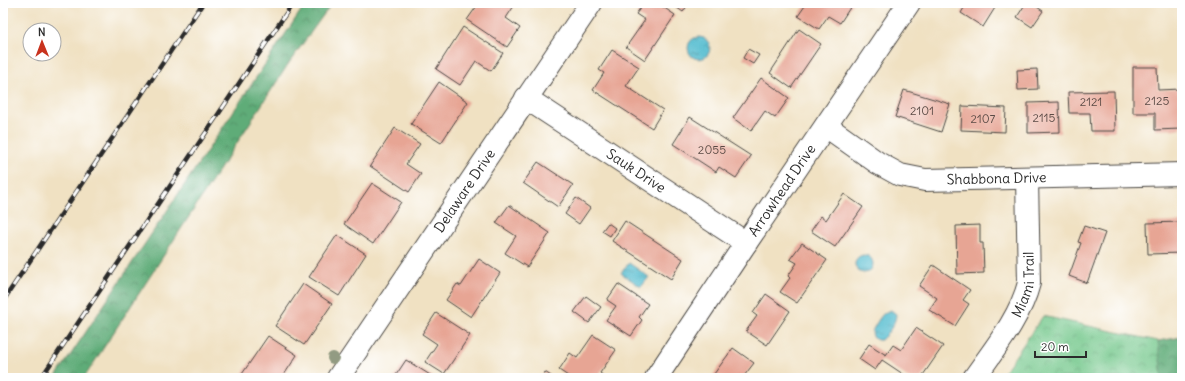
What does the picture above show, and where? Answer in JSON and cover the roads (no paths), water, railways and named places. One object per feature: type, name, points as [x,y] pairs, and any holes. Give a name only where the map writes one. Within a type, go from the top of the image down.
[{"type":"street","name":"Delaware Drive","points":[[338,378],[590,3]]},
{"type":"street","name":"Arrowhead Drive","points":[[656,378],[909,3]]},
{"type":"street","name":"Sauk Drive","points":[[526,98],[746,243]]},
{"type":"street","name":"Shabbona Drive","points":[[826,126],[878,163],[900,175],[925,180],[1182,174]]},
{"type":"street","name":"Miami Trail","points":[[974,378],[1020,310],[1026,298],[1029,283],[1026,178]]},
{"type":"water","points":[[695,37],[703,37],[710,44],[710,52],[703,59],[695,59],[688,52],[688,44]]},
{"type":"water","points":[[860,255],[868,255],[873,260],[871,271],[868,273],[860,273],[855,268],[855,260]]},
{"type":"water","points":[[629,263],[649,277],[641,287],[621,273]]},
{"type":"water","points":[[891,310],[896,314],[893,325],[889,332],[881,340],[876,339],[873,337],[872,331],[882,315]]},
{"type":"railway","points":[[3,301],[203,3]]},
{"type":"railway","points":[[41,378],[293,3]]}]
